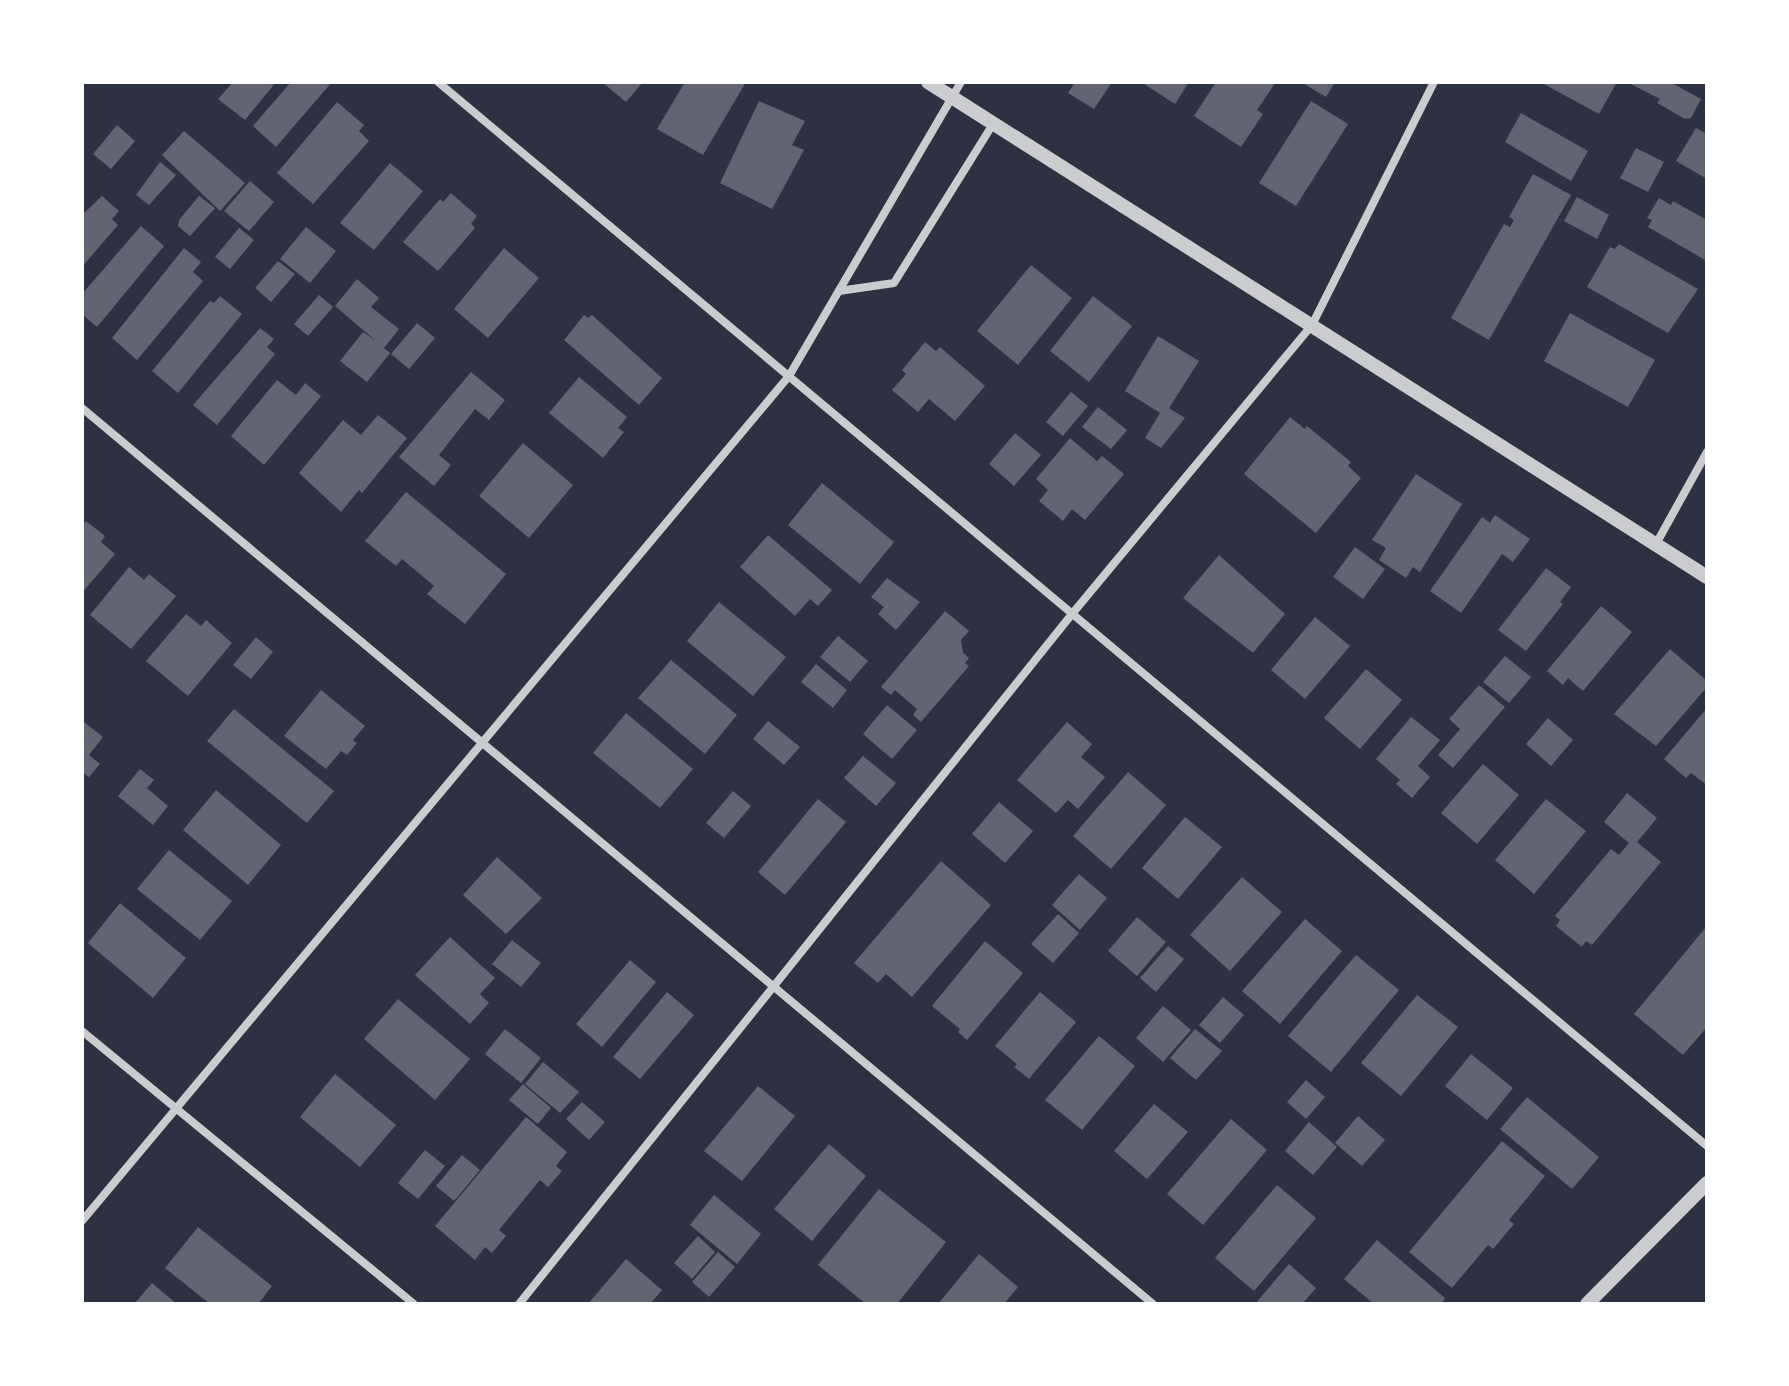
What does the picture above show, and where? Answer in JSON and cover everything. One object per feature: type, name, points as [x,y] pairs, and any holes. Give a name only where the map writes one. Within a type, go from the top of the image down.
[{"type":"street","points":[[438,82],[1707,1146]]},
{"type":"street","points":[[928,82],[1707,577]]},
{"type":"street","points":[[82,1221],[789,376],[961,82]]},
{"type":"street","points":[[519,1304],[1072,614],[1312,325],[1434,82]]},
{"type":"street","points":[[839,291],[894,283],[993,124]]},
{"type":"street","points":[[82,408],[1153,1304]]},
{"type":"street","points":[[1656,544],[1707,452]]},
{"type":"street","points":[[82,1031],[414,1304]]},
{"type":"street","points":[[1587,1304],[1707,1183]]},
{"type":"building","points":[[233,82],[276,82],[245,120],[218,99]]},
{"type":"building","points":[[291,82],[332,82],[276,147],[253,126]]},
{"type":"building","points":[[602,82],[643,82],[626,102]]},
{"type":"building","points":[[685,82],[746,82],[703,155],[657,129]]},
{"type":"building","points":[[1075,82],[1112,82],[1094,109],[1068,93]]},
{"type":"building","points":[[1141,82],[1189,82],[1175,104]]},
{"type":"building","points":[[1216,82],[1276,82],[1257,110],[1263,114],[1241,147],[1194,116]]},
{"type":"building","points":[[1301,82],[1335,82],[1326,97]]},
{"type":"building","points":[[1540,82],[1617,82],[1599,114]]},
{"type":"building","points":[[1627,82],[1670,82],[1701,99],[1691,118],[1685,119],[1657,103],[1660,99]]},
{"type":"building","points":[[759,101],[805,121],[792,145],[804,150],[772,209],[720,183]]},
{"type":"building","points":[[1311,101],[1348,124],[1296,206],[1259,183]]},
{"type":"building","points":[[337,102],[364,125],[359,131],[369,141],[313,204],[277,173]]},
{"type":"building","points":[[1521,113],[1588,151],[1571,181],[1505,142]]},
{"type":"building","points":[[117,125],[135,141],[111,169],[93,154]]},
{"type":"building","points":[[1696,128],[1707,134],[1707,179],[1676,161]]},
{"type":"building","points":[[184,131],[245,183],[220,211],[162,155]]},
{"type":"building","points":[[1636,148],[1664,162],[1648,192],[1620,178]]},
{"type":"building","points":[[160,162],[176,175],[149,205],[136,195]]},
{"type":"building","points":[[390,163],[423,191],[374,250],[340,223]]},
{"type":"building","points":[[1533,174],[1571,195],[1489,340],[1451,318],[1504,224],[1510,227],[1514,220],[1509,217]]},
{"type":"building","points":[[250,181],[274,202],[249,231],[224,211]]},
{"type":"building","points":[[451,193],[477,216],[471,224],[475,228],[438,271],[403,242],[440,199],[443,202]]},
{"type":"building","points":[[102,196],[119,211],[112,219],[118,225],[82,267],[82,215]]},
{"type":"building","points":[[199,196],[215,208],[190,236],[178,226],[179,220]]},
{"type":"building","points":[[1577,197],[1609,215],[1597,239],[1564,221]]},
{"type":"building","points":[[1659,198],[1671,205],[1673,201],[1707,220],[1707,261],[1648,227],[1652,220],[1647,218]]},
{"type":"building","points":[[141,226],[164,246],[97,327],[82,314],[82,294]]},
{"type":"building","points":[[306,227],[336,251],[310,283],[280,259]]},
{"type":"building","points":[[239,228],[254,240],[230,269],[215,257]]},
{"type":"building","points":[[1619,244],[1698,289],[1668,333],[1587,287],[1610,247],[1615,249]]},
{"type":"building","points":[[184,248],[201,262],[193,272],[203,281],[137,360],[112,338]]},
{"type":"building","points":[[504,248],[539,278],[488,338],[454,309]]},
{"type":"building","points":[[278,261],[295,274],[271,302],[255,288]]},
{"type":"building","points":[[1031,265],[1072,298],[1018,365],[977,331]]},
{"type":"building","points":[[357,279],[379,298],[371,307],[399,329],[384,348],[390,353],[367,382],[340,361],[363,332],[376,341],[335,306]]},
{"type":"building","points":[[319,295],[333,307],[308,336],[294,324]]},
{"type":"building","points":[[220,296],[242,314],[178,393],[152,371],[210,301],[214,303]]},
{"type":"building","points":[[1093,296],[1132,326],[1089,382],[1050,351]]},
{"type":"building","points":[[1570,313],[1655,360],[1628,407],[1544,361]]},
{"type":"building","points":[[584,315],[588,318],[592,315],[662,378],[639,405],[564,340]]},
{"type":"building","points":[[417,323],[435,338],[409,369],[391,354]]},
{"type":"building","points":[[260,328],[274,339],[267,347],[275,354],[217,425],[193,405]]},
{"type":"building","points":[[1158,336],[1199,361],[1169,408],[1185,418],[1161,448],[1145,438],[1160,413],[1125,391]]},
{"type":"building","points":[[925,342],[936,351],[940,347],[985,386],[955,421],[929,399],[918,412],[892,390],[906,374],[902,370]]},
{"type":"building","points":[[471,372],[505,400],[489,420],[475,409],[439,455],[451,465],[434,486],[399,457]]},
{"type":"building","points":[[579,377],[627,417],[618,428],[624,432],[603,458],[549,413]]},
{"type":"building","points":[[277,380],[296,395],[305,383],[321,396],[264,465],[231,436]]},
{"type":"building","points":[[1071,392],[1088,406],[1063,436],[1046,422]]},
{"type":"building","points":[[1098,407],[1127,430],[1111,449],[1082,427]]},
{"type":"building","points":[[378,415],[407,438],[362,493],[359,490],[341,512],[299,473],[343,420],[361,435]]},
{"type":"building","points":[[1290,417],[1305,429],[1307,426],[1351,462],[1348,466],[1361,478],[1316,533],[1244,474]]},
{"type":"building","points":[[1015,433],[1041,455],[1014,486],[989,464]]},
{"type":"building","points":[[1070,438],[1097,461],[1102,456],[1124,474],[1085,520],[1072,509],[1063,521],[1039,501],[1048,490],[1036,479]]},
{"type":"building","points":[[523,443],[573,485],[529,538],[479,496]]},
{"type":"building","points":[[1416,474],[1462,504],[1420,572],[1413,567],[1406,578],[1379,560],[1386,548],[1372,540]]},
{"type":"building","points":[[822,483],[894,542],[860,584],[788,525]]},
{"type":"building","points":[[406,492],[506,574],[465,624],[427,594],[434,586],[402,559],[396,566],[365,541]]},
{"type":"building","points":[[1495,515],[1530,539],[1513,562],[1502,554],[1461,613],[1430,591],[1482,517],[1490,523]]},
{"type":"building","points":[[86,521],[105,536],[101,542],[115,554],[82,593],[82,526]]},
{"type":"building","points":[[768,535],[832,590],[818,606],[810,599],[795,616],[740,567]]},
{"type":"building","points":[[1355,547],[1385,569],[1363,599],[1333,577]]},
{"type":"building","points":[[1219,555],[1285,614],[1253,653],[1183,598]]},
{"type":"building","points":[[129,567],[144,580],[149,574],[176,596],[131,649],[90,615]]},
{"type":"building","points":[[1546,568],[1571,587],[1560,602],[1563,604],[1526,651],[1498,630]]},
{"type":"building","points":[[887,578],[920,602],[896,630],[878,614],[884,607],[871,597]]},
{"type":"building","points":[[719,602],[786,657],[753,696],[687,641]]},
{"type":"building","points":[[1601,606],[1632,632],[1583,691],[1568,678],[1563,685],[1547,671]]},
{"type":"building","points":[[945,611],[969,631],[961,640],[963,653],[969,658],[965,663],[969,666],[921,722],[913,715],[917,709],[895,690],[891,695],[881,687]]},
{"type":"building","points":[[186,614],[201,626],[206,620],[232,643],[188,696],[146,661]]},
{"type":"building","points":[[1315,617],[1350,646],[1305,699],[1271,670]]},
{"type":"building","points":[[838,636],[868,661],[850,682],[820,657]]},
{"type":"building","points":[[256,637],[273,652],[251,679],[233,665]]},
{"type":"building","points":[[1670,649],[1707,681],[1707,687],[1656,746],[1614,714]]},
{"type":"building","points":[[1505,656],[1531,677],[1509,703],[1483,682]]},
{"type":"building","points":[[671,660],[737,715],[705,754],[638,698]]},
{"type":"building","points":[[816,664],[847,690],[833,708],[801,682]]},
{"type":"building","points":[[1366,669],[1402,700],[1360,749],[1324,718]]},
{"type":"building","points":[[1479,685],[1505,707],[1453,768],[1438,755],[1460,729],[1449,719]]},
{"type":"building","points":[[321,690],[365,726],[353,740],[357,743],[347,755],[341,751],[326,769],[284,736]]},
{"type":"building","points":[[887,705],[917,730],[892,759],[863,734]]},
{"type":"building","points":[[1707,708],[1707,785],[1691,773],[1686,778],[1664,759]]},
{"type":"building","points":[[234,709],[334,791],[307,823],[207,741]]},
{"type":"building","points":[[626,713],[693,769],[660,808],[593,753]]},
{"type":"building","points":[[1411,717],[1440,740],[1418,766],[1430,777],[1412,798],[1396,784],[1400,780],[1376,759]]},
{"type":"building","points":[[1548,718],[1573,740],[1551,766],[1526,744]]},
{"type":"building","points":[[768,721],[800,747],[784,765],[753,739]]},
{"type":"building","points":[[84,722],[103,737],[89,755],[100,764],[89,777],[82,772]]},
{"type":"building","points":[[1067,722],[1092,744],[1081,757],[1105,777],[1078,809],[1068,800],[1056,813],[1017,780]]},
{"type":"building","points":[[863,756],[896,783],[876,806],[844,778]]},
{"type":"building","points":[[1483,764],[1519,795],[1477,844],[1441,813]]},
{"type":"building","points":[[140,769],[154,780],[147,788],[168,806],[153,825],[118,796]]},
{"type":"building","points":[[1128,772],[1166,805],[1111,869],[1073,836]]},
{"type":"building","points":[[216,790],[281,845],[248,885],[183,830]]},
{"type":"building","points":[[733,791],[751,806],[724,838],[706,823]]},
{"type":"building","points":[[1627,793],[1657,818],[1637,842],[1661,862],[1592,945],[1586,941],[1582,947],[1556,926],[1560,920],[1555,916],[1611,849],[1619,855],[1629,843],[1604,822]]},
{"type":"building","points":[[818,799],[846,822],[785,895],[758,872]]},
{"type":"building","points":[[1546,799],[1586,831],[1534,894],[1495,860]]},
{"type":"building","points":[[999,802],[1033,831],[1005,863],[972,834]]},
{"type":"building","points":[[1185,817],[1222,847],[1178,899],[1142,868]]},
{"type":"building","points":[[169,850],[232,901],[200,940],[137,889]]},
{"type":"building","points":[[497,857],[542,898],[506,934],[463,895]]},
{"type":"building","points":[[941,861],[991,905],[912,997],[886,974],[878,983],[854,963]]},
{"type":"building","points":[[1079,874],[1107,898],[1080,930],[1052,905]]},
{"type":"building","points":[[1242,877],[1282,912],[1230,971],[1190,935]]},
{"type":"building","points":[[120,903],[186,958],[153,998],[88,943]]},
{"type":"building","points":[[1058,914],[1079,933],[1053,963],[1031,944]]},
{"type":"building","points":[[1137,917],[1166,942],[1137,976],[1108,951]]},
{"type":"building","points":[[1305,919],[1342,951],[1280,1024],[1242,991]]},
{"type":"building","points":[[1707,926],[1707,1027],[1683,1055],[1634,1014]]},
{"type":"building","points":[[450,937],[495,978],[480,994],[489,1003],[470,1024],[415,975]]},
{"type":"building","points":[[512,940],[541,963],[521,987],[492,964]]},
{"type":"building","points":[[985,941],[1023,973],[967,1040],[958,1032],[960,1029],[932,1006]]},
{"type":"building","points":[[1168,946],[1184,959],[1156,992],[1140,978]]},
{"type":"building","points":[[1356,955],[1399,990],[1331,1072],[1288,1036]]},
{"type":"building","points":[[630,960],[656,982],[602,1047],[576,1024]]},
{"type":"building","points":[[667,992],[694,1015],[640,1079],[613,1057]]},
{"type":"building","points":[[1040,992],[1076,1022],[1029,1079],[1014,1067],[1017,1064],[995,1046]]},
{"type":"building","points":[[1417,995],[1458,1027],[1401,1096],[1361,1063]]},
{"type":"building","points":[[1223,997],[1244,1015],[1220,1043],[1199,1025]]},
{"type":"building","points":[[398,999],[470,1059],[435,1100],[364,1039]]},
{"type":"building","points":[[1163,1006],[1191,1030],[1163,1062],[1136,1038]]},
{"type":"building","points":[[505,1029],[541,1058],[521,1083],[485,1054]]},
{"type":"building","points":[[1195,1029],[1222,1051],[1196,1080],[1170,1058]]},
{"type":"building","points":[[1099,1036],[1135,1066],[1082,1130],[1045,1100]]},
{"type":"building","points":[[1471,1054],[1513,1088],[1487,1120],[1445,1086]]},
{"type":"building","points":[[543,1062],[579,1092],[560,1113],[525,1084]]},
{"type":"building","points":[[335,1074],[396,1125],[360,1167],[300,1117]]},
{"type":"building","points":[[1306,1080],[1325,1097],[1306,1119],[1287,1102]]},
{"type":"building","points":[[523,1084],[551,1108],[538,1124],[509,1100]]},
{"type":"building","points":[[758,1086],[795,1116],[742,1181],[704,1151]]},
{"type":"building","points":[[1527,1097],[1599,1157],[1572,1189],[1500,1129]]},
{"type":"building","points":[[582,1102],[605,1122],[589,1140],[566,1119]]},
{"type":"building","points":[[1154,1104],[1188,1132],[1147,1179],[1114,1151]]},
{"type":"building","points":[[1358,1116],[1385,1140],[1362,1166],[1335,1143]]},
{"type":"building","points":[[526,1117],[567,1152],[556,1166],[562,1171],[548,1187],[540,1180],[499,1230],[506,1236],[492,1253],[485,1247],[475,1260],[435,1226]]},
{"type":"building","points":[[1231,1119],[1267,1150],[1203,1225],[1167,1194]]},
{"type":"building","points":[[1309,1122],[1337,1147],[1313,1175],[1285,1151]]},
{"type":"building","points":[[1502,1141],[1545,1176],[1509,1220],[1514,1224],[1493,1249],[1488,1245],[1452,1288],[1409,1252]]},
{"type":"building","points":[[829,1144],[866,1176],[812,1241],[774,1209]]},
{"type":"building","points":[[425,1150],[445,1166],[418,1199],[398,1183]]},
{"type":"building","points":[[462,1155],[480,1170],[454,1201],[436,1186]]},
{"type":"building","points":[[1277,1185],[1316,1218],[1254,1291],[1215,1258]]},
{"type":"building","points":[[879,1189],[946,1242],[897,1304],[866,1304],[818,1265]]},
{"type":"building","points":[[714,1195],[761,1234],[737,1264],[690,1225]]},
{"type":"building","points":[[198,1227],[272,1286],[258,1304],[210,1304],[165,1268]]},
{"type":"building","points":[[698,1236],[715,1252],[692,1279],[674,1263]]},
{"type":"building","points":[[1377,1240],[1445,1298],[1441,1304],[1374,1304],[1344,1279]]},
{"type":"building","points":[[718,1252],[735,1267],[709,1297],[692,1282]]},
{"type":"building","points":[[979,1254],[1018,1287],[1004,1304],[938,1304]]},
{"type":"building","points":[[626,1259],[662,1290],[650,1304],[588,1304]]},
{"type":"building","points":[[1289,1264],[1316,1288],[1302,1304],[1255,1304]]},
{"type":"building","points":[[152,1283],[177,1304],[134,1304]]}]
